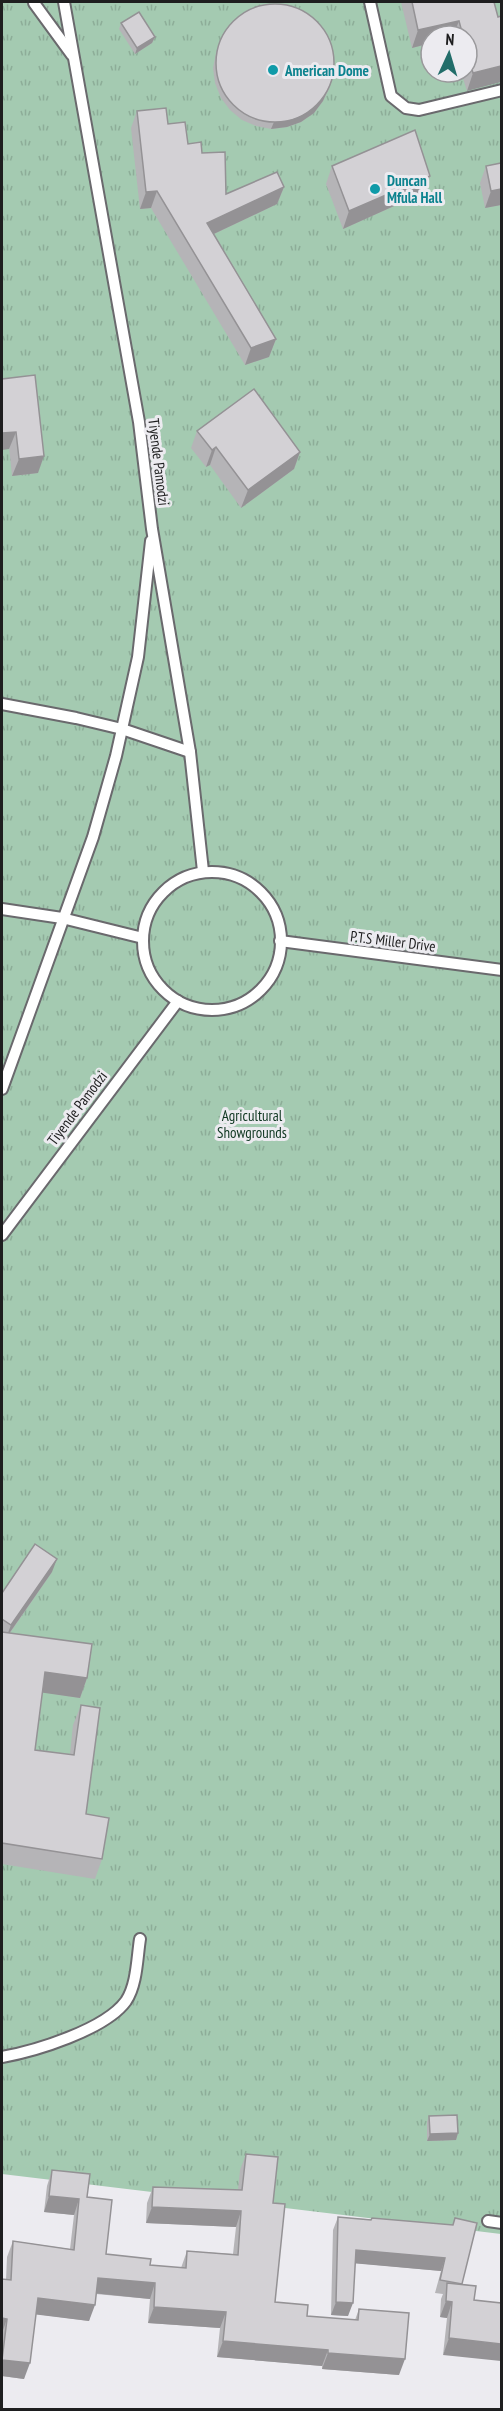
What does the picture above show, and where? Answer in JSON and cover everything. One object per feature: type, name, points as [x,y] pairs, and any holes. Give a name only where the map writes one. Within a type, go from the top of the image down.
[{"type":"lane","name":"Tiyende Pamodzi","points":[[36,2],[74,58]]},
{"type":"lane","name":"Tiyende Pamodzi","points":[[64,2],[139,422],[153,529],[190,752],[203,871]]},
{"type":"lane","points":[[370,2],[391,96],[406,108],[419,110],[501,90]]},
{"type":"lane","points":[[2,1089],[93,837],[122,729],[138,657],[153,529]]},
{"type":"lane","points":[[2,704],[122,729],[190,752]]},
{"type":"lane","points":[[203,871],[232,873],[245,879],[267,899],[279,927],[279,956],[271,976],[258,993],[246,1001],[219,1010],[198,1008],[178,1001],[156,981],[148,968],[143,938],[146,923],[162,896],[174,883],[188,875],[203,871]]},
{"type":"lane","points":[[2,909],[62,918],[143,938]]},
{"type":"lane","name":"P.T.S Miller Drive","points":[[280,941],[501,970]]},
{"type":"lane","name":"Tiyende Pamodzi","points":[[2,1235],[178,1001]]},
{"type":"lane","points":[[2,2057],[32,2051],[78,2034],[114,2013],[126,2001],[132,1986],[140,1938]]},
{"type":"lane","points":[[488,2222],[501,2223]]},
{"type":"green space","name":"Agricultural Showgrounds","points":[[2,2],[501,2],[501,2234],[2,2174]]},
{"type":"building","points":[[412,2],[494,2],[498,17],[501,16],[501,66],[479,72],[479,24],[460,24],[459,21],[445,24],[419,24],[418,30]]},
{"type":"building","name":"American Dome","points":[[275,4],[298,9],[317,21],[329,40],[334,63],[329,86],[317,105],[298,117],[275,122],[252,117],[233,105],[221,86],[216,63],[221,40],[233,21],[252,9]]},
{"type":"building","points":[[139,12],[155,37],[137,48],[121,23]]},
{"type":"building","points":[[166,108],[168,124],[185,122],[188,144],[201,142],[202,153],[225,152],[226,194],[277,172],[284,187],[207,223],[276,339],[251,348],[157,191],[146,192],[137,111]]},
{"type":"building","name":"Duncan Mfula Hall","points":[[415,130],[430,176],[349,211],[332,166]]},
{"type":"building","points":[[501,163],[501,189],[491,191],[486,166]]},
{"type":"building","points":[[35,375],[44,456],[19,459],[16,432],[2,433],[2,379]]},
{"type":"building","points":[[254,389],[300,452],[248,490],[216,447],[212,450],[197,431]]},
{"type":"building","points":[[35,1544],[57,1559],[11,1625],[2,1619],[2,1593]]},
{"type":"building","points":[[2,1632],[92,1644],[87,1678],[45,1672],[35,1750],[74,1755],[81,1705],[100,1708],[86,1814],[109,1818],[102,1859],[2,1843]]},
{"type":"building","points":[[457,2115],[458,2133],[430,2134],[429,2116]]},
{"type":"building","points":[[246,2154],[278,2157],[273,2203],[285,2204],[275,2302],[308,2305],[307,2316],[358,2320],[359,2309],[409,2313],[405,2359],[223,2341],[226,2312],[154,2307],[155,2283],[98,2278],[95,2305],[38,2298],[30,2363],[2,2360],[7,2319],[2,2318],[2,2279],[11,2280],[13,2241],[74,2250],[79,2199],[49,2196],[52,2170],[90,2174],[87,2197],[112,2200],[106,2254],[151,2259],[150,2265],[186,2268],[187,2251],[238,2255],[241,2211],[152,2207],[153,2187],[242,2190]]},
{"type":"building","points":[[338,2217],[453,2225],[455,2218],[477,2223],[462,2284],[440,2280],[445,2258],[356,2250],[353,2303],[336,2302]]},
{"type":"building","points":[[447,2283],[476,2286],[474,2300],[501,2303],[501,2344],[449,2338],[452,2302],[446,2301]]},
{"type":"place","name":"American Dome","points":[[273,70]]},
{"type":"place","name":"Duncan Mfula Hall","points":[[375,189]]}]
